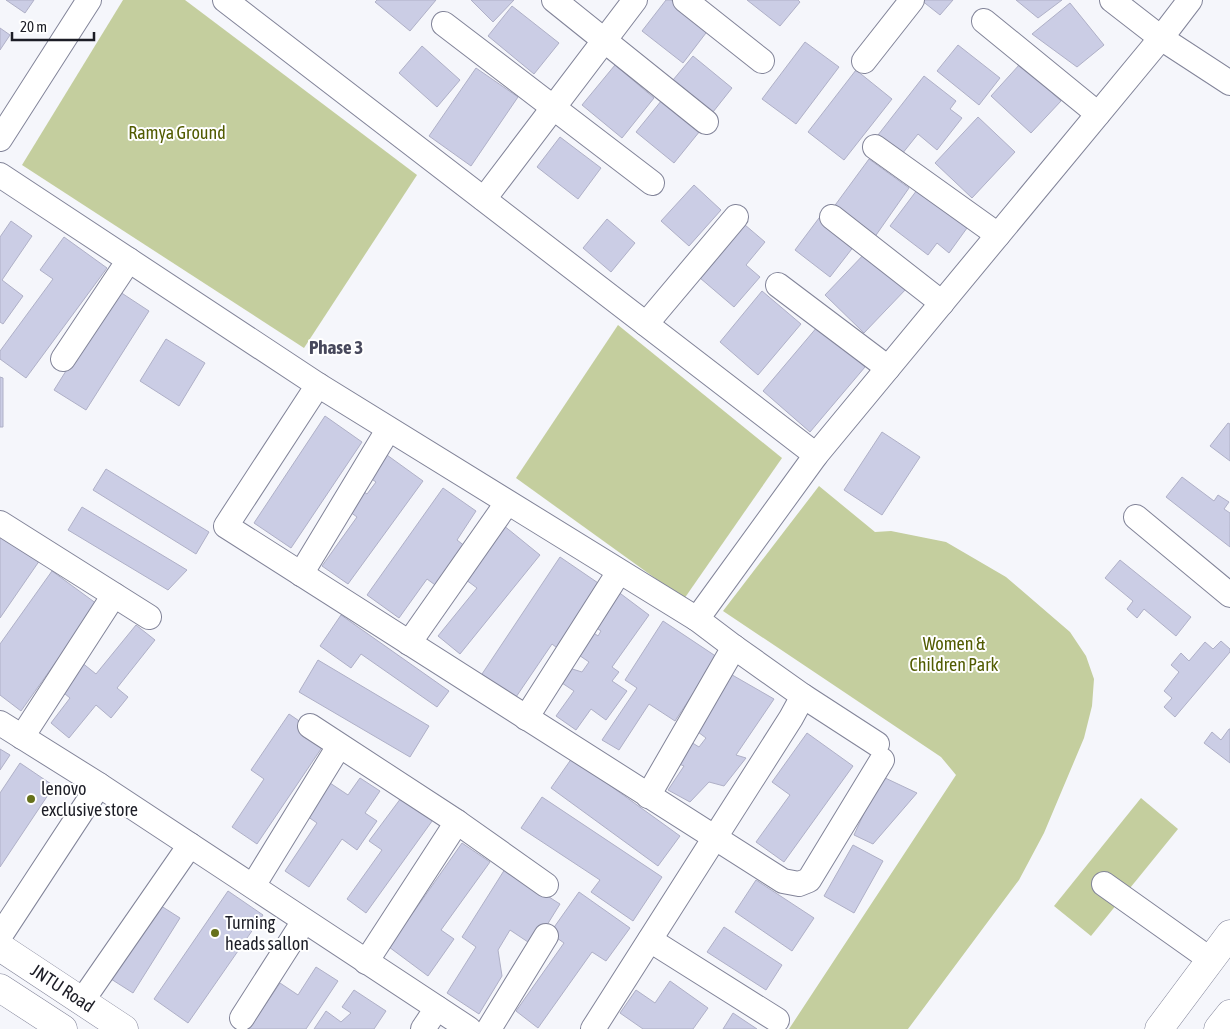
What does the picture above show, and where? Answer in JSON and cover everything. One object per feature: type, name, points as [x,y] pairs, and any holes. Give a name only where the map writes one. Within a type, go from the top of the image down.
[{"type":"main road","points":[[1159,1029],[1230,934]]},
{"type":"main road","name":"JNTU Road","points":[[0,947],[123,1029]]},
{"type":"main road","points":[[0,988],[63,1029]]},
{"type":"main road","points":[[1218,1029],[1230,1014]]},
{"type":"street","points":[[0,140],[89,0]]},
{"type":"street","points":[[225,0],[816,455]]},
{"type":"street","points":[[554,0],[706,122]]},
{"type":"street","points":[[484,199],[635,0]]},
{"type":"street","points":[[685,0],[762,61]]},
{"type":"street","points":[[864,61],[912,0]]},
{"type":"street","points":[[1112,0],[1161,38],[1230,83]]},
{"type":"street","points":[[697,620],[816,455],[1161,38],[1190,0]]},
{"type":"street","points":[[984,21],[1098,114]]},
{"type":"street","points":[[444,24],[652,183]]},
{"type":"street","points":[[875,147],[998,235]]},
{"type":"street","points":[[0,175],[388,430],[697,620],[879,752],[809,880],[799,884],[784,881],[226,526],[318,385]]},
{"type":"street","points":[[832,217],[942,303]]},
{"type":"street","points":[[646,324],[736,218]]},
{"type":"street","points":[[63,359],[129,260]]},
{"type":"street","points":[[778,285],[888,368]]},
{"type":"street","points":[[301,574],[388,430]]},
{"type":"street","points":[[409,643],[507,503]]},
{"type":"street","points":[[1136,517],[1230,596]]},
{"type":"street","points":[[0,523],[149,617]]},
{"type":"street","points":[[526,718],[619,572]]},
{"type":"street","points":[[22,737],[114,595]]},
{"type":"street","points":[[648,796],[734,647]]},
{"type":"street","points":[[593,1029],[791,718],[803,696]]},
{"type":"street","points":[[0,723],[100,785],[470,1029]]},
{"type":"street","points":[[310,726],[457,822],[546,885]]},
{"type":"street","points":[[253,886],[339,746]]},
{"type":"street","points":[[0,936],[100,785]]},
{"type":"street","points":[[366,962],[457,822]]},
{"type":"street","points":[[82,1001],[190,845]]},
{"type":"street","points":[[1104,884],[1211,960]]},
{"type":"street","points":[[242,1018],[304,921]]},
{"type":"street","points":[[489,1029],[546,936]]},
{"type":"street","points":[[650,940],[777,1020]]},
{"type":"street","points":[[423,1029],[437,1008]]},
{"type":"green space","name":"Ramya Ground","points":[[123,0],[185,0],[417,175],[304,348],[22,165]]},
{"type":"green space","points":[[618,325],[782,458],[684,599],[516,478]]},
{"type":"green space","name":"Women & Children Park","points":[[819,486],[875,532],[891,531],[946,542],[1006,577],[1070,632],[1086,656],[1094,679],[1092,706],[1084,738],[1044,833],[1019,880],[908,1029],[789,1029],[956,775],[941,757],[723,611]]},
{"type":"green space","points":[[1141,798],[1178,829],[1091,936],[1054,906]]},
{"type":"building","points":[[6,0],[34,0],[25,13]]},
{"type":"building","points":[[377,0],[436,0],[410,31],[375,2]]},
{"type":"building","points":[[471,0],[514,0],[493,22]]},
{"type":"building","points":[[666,0],[671,0],[709,29],[683,63],[642,31]]},
{"type":"building","points":[[747,0],[798,0],[800,2],[780,26]]},
{"type":"building","points":[[921,0],[953,0],[940,15]]},
{"type":"building","points":[[1016,0],[1062,0],[1038,18]]},
{"type":"building","points":[[1070,3],[1104,45],[1077,67],[1032,34]]},
{"type":"building","points":[[512,6],[559,43],[534,74],[488,36]]},
{"type":"building","points":[[0,28],[10,35],[0,50]]},
{"type":"building","points":[[805,42],[839,67],[796,124],[762,99]]},
{"type":"building","points":[[958,45],[1000,78],[979,105],[937,71]]},
{"type":"building","points":[[422,46],[460,80],[437,107],[399,73]]},
{"type":"building","points":[[693,56],[732,88],[713,112],[673,80]]},
{"type":"building","points":[[1020,64],[1061,101],[1031,133],[991,96]]},
{"type":"building","points":[[615,65],[654,98],[622,138],[582,105]]},
{"type":"building","points":[[476,68],[518,97],[471,166],[429,136]]},
{"type":"building","points":[[856,70],[892,99],[844,160],[808,132]]},
{"type":"building","points":[[924,76],[956,101],[950,109],[962,118],[937,150],[918,134],[902,154],[878,135]]},
{"type":"building","points":[[666,95],[704,126],[674,163],[636,132]]},
{"type":"building","points":[[978,117],[1015,152],[972,198],[935,163]]},
{"type":"building","points":[[560,137],[601,168],[578,199],[537,167]]},
{"type":"building","points":[[869,159],[909,188],[874,238],[833,208]]},
{"type":"building","points":[[694,185],[721,210],[689,246],[661,221]]},
{"type":"building","points":[[917,190],[967,228],[949,253],[937,243],[928,255],[890,226]]},
{"type":"building","points":[[822,214],[858,241],[830,277],[795,250]]},
{"type":"building","points":[[607,219],[635,243],[611,272],[583,248]]},
{"type":"building","points":[[738,219],[765,242],[746,265],[760,277],[734,307],[693,272]]},
{"type":"building","points":[[11,221],[32,236],[2,280],[23,296],[3,324],[0,322],[0,237]]},
{"type":"building","points":[[64,237],[107,268],[26,378],[0,359],[0,351],[53,279],[40,270]]},
{"type":"building","points":[[868,250],[907,288],[864,333],[825,295]]},
{"type":"building","points":[[117,290],[149,311],[86,410],[54,390]]},
{"type":"building","points":[[762,291],[801,324],[758,375],[720,342]]},
{"type":"building","points":[[818,326],[865,367],[810,432],[763,391]]},
{"type":"building","points":[[166,339],[205,363],[179,406],[140,381]]},
{"type":"building","points":[[0,377],[3,378],[3,427],[0,427]]},
{"type":"building","points":[[325,416],[362,442],[291,548],[254,523]]},
{"type":"building","points":[[1228,423],[1230,424],[1230,461],[1210,446]]},
{"type":"building","points":[[882,432],[920,457],[882,515],[844,490]]},
{"type":"building","points":[[380,450],[423,481],[348,584],[322,566],[357,517],[343,507],[357,487],[367,494],[376,482],[363,473]]},
{"type":"building","points":[[106,469],[209,532],[196,554],[93,490]]},
{"type":"building","points":[[1182,477],[1214,501],[1218,495],[1229,502],[1224,509],[1230,513],[1230,547],[1166,497]]},
{"type":"building","points":[[443,488],[476,511],[457,540],[470,550],[442,590],[427,579],[399,618],[367,595]]},
{"type":"building","points":[[82,507],[187,570],[168,590],[68,530]]},
{"type":"building","points":[[503,525],[540,555],[460,654],[438,636],[477,588],[462,577]]},
{"type":"building","points":[[0,529],[42,557],[0,618]]},
{"type":"building","points":[[560,557],[604,587],[561,651],[552,644],[514,700],[480,677]]},
{"type":"building","points":[[1120,560],[1191,617],[1176,636],[1144,609],[1137,618],[1127,609],[1133,601],[1105,578]]},
{"type":"building","points":[[52,571],[97,604],[21,711],[0,695],[0,644]]},
{"type":"building","points":[[613,588],[649,615],[612,667],[619,672],[612,681],[627,691],[606,720],[591,709],[576,730],[556,716],[574,691],[559,681],[569,668],[582,672],[589,662],[573,651],[588,629],[598,636],[601,631],[588,622]]},
{"type":"building","points":[[341,615],[449,691],[437,707],[361,654],[351,668],[320,646]]},
{"type":"building","points":[[663,621],[717,657],[675,721],[649,704],[619,750],[602,740],[637,688],[625,680]]},
{"type":"building","points":[[136,625],[155,640],[117,688],[128,697],[111,718],[96,705],[69,738],[51,723],[70,698],[59,689],[81,662],[96,674]]},
{"type":"building","points":[[1221,641],[1230,649],[1230,652],[1175,717],[1164,707],[1172,698],[1164,691],[1179,672],[1171,665],[1181,653],[1189,661],[1205,642],[1213,649]]},
{"type":"building","points":[[318,660],[429,726],[410,757],[299,692]]},
{"type":"building","points":[[727,672],[774,699],[736,755],[746,758],[724,786],[709,782],[690,802],[668,790],[684,766],[672,761],[686,739],[699,747],[706,738],[690,726]]},
{"type":"building","points":[[289,714],[327,740],[257,844],[232,827],[264,779],[251,770]]},
{"type":"building","points":[[1229,729],[1230,763],[1204,743],[1212,732],[1221,740]]},
{"type":"building","points":[[807,733],[853,766],[784,862],[756,842],[790,795],[772,782]]},
{"type":"building","points":[[0,749],[10,755],[0,770]]},
{"type":"building","points":[[572,758],[680,836],[658,866],[551,788]]},
{"type":"building","points":[[20,763],[54,786],[0,867],[0,793]]},
{"type":"building","points":[[881,776],[917,793],[873,844],[854,835]]},
{"type":"building","points":[[360,778],[380,791],[365,813],[377,821],[357,850],[342,839],[309,887],[285,871],[317,823],[304,814],[327,781],[348,795]]},
{"type":"building","points":[[404,794],[435,817],[366,913],[347,899],[382,850],[369,841]]},
{"type":"building","points":[[542,797],[662,877],[633,921],[591,892],[600,880],[521,828]]},
{"type":"building","points":[[462,843],[490,862],[441,930],[454,939],[428,976],[389,947]]},
{"type":"building","points":[[853,845],[883,861],[854,913],[824,896]]},
{"type":"building","points":[[505,869],[560,904],[534,946],[510,930],[498,950],[502,976],[479,1014],[447,993],[476,947],[462,937]]},
{"type":"building","points":[[756,880],[814,918],[792,951],[735,912]]},
{"type":"building","points":[[228,891],[263,915],[188,1023],[154,999]]},
{"type":"building","points":[[579,892],[630,928],[606,961],[592,952],[538,1028],[516,1011],[564,943],[550,933]]},
{"type":"building","points":[[158,904],[180,918],[133,993],[111,979]]},
{"type":"building","points":[[724,927],[782,965],[766,990],[707,952]]},
{"type":"building","points":[[316,967],[338,981],[306,1029],[249,1029],[280,983],[298,995]]},
{"type":"building","points":[[670,981],[708,1008],[693,1029],[643,1029],[620,1013],[636,990],[655,1003]]},
{"type":"building","points":[[354,990],[386,1011],[374,1029],[314,1029],[326,1011],[341,1022],[351,1013],[342,1007]]},
{"type":"building","points":[[733,1013],[757,1029],[723,1029]]},
{"type":"place","name":"lenovo exclusive store","points":[[31,799]]},
{"type":"place","name":"Turning heads sallon","points":[[215,933]]},
{"type":"district","name":"Phase 3","points":[[336,347]]}]
